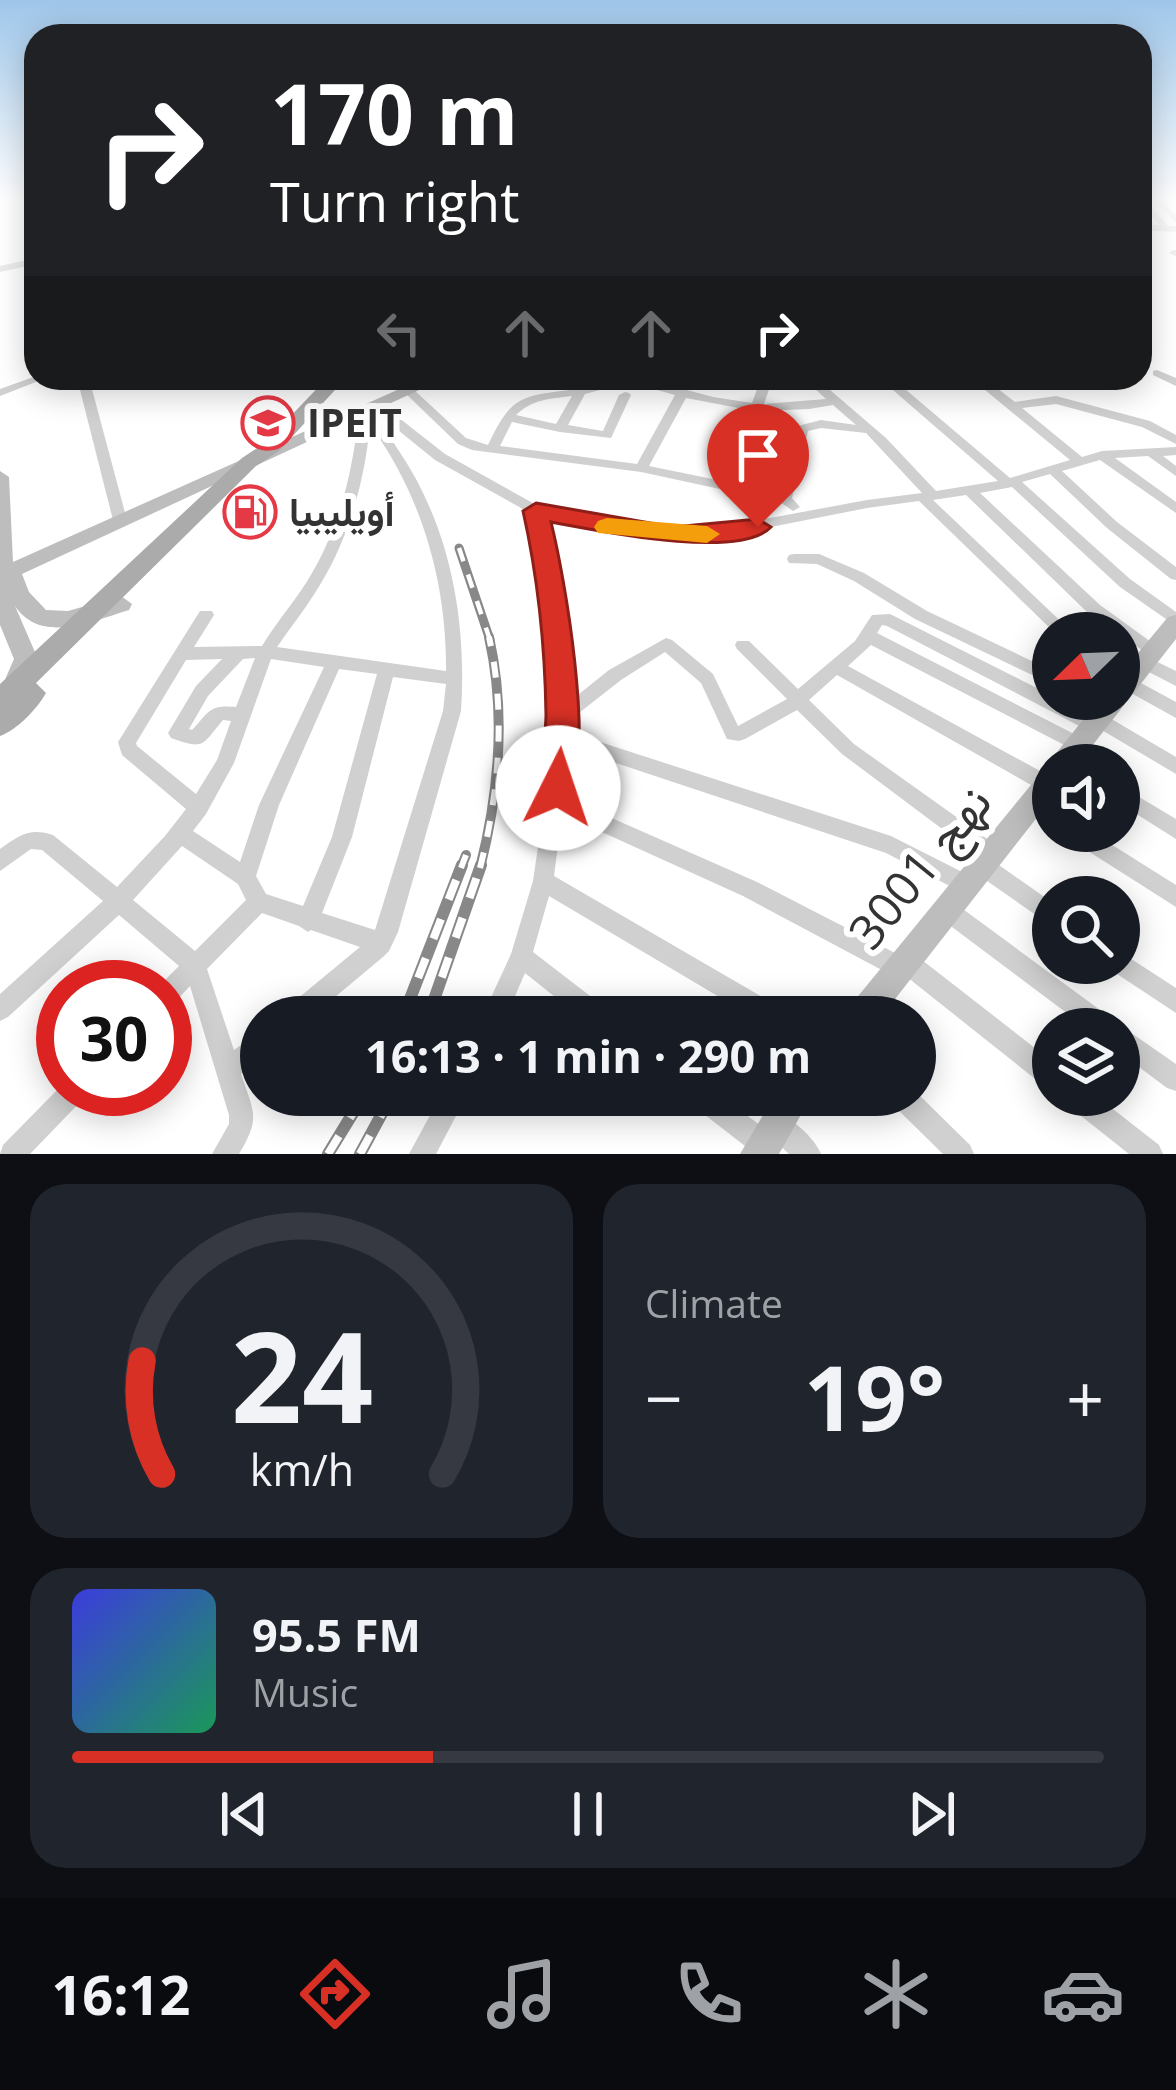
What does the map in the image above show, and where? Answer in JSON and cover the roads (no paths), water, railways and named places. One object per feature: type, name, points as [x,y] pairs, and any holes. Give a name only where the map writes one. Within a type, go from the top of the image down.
[{"type":"main road","points":[[0,724],[220,490],[263,455],[325,390]]},
{"type":"main road","points":[[4,697],[110,607]]},
{"type":"street","points":[[1157,374],[1176,383]]},
{"type":"street","points":[[86,390],[120,520]]},
{"type":"street","points":[[492,449],[507,417],[529,397],[587,390]]},
{"type":"street","points":[[660,390],[756,409],[836,401]]},
{"type":"street","points":[[727,487],[763,390]]},
{"type":"street","points":[[823,390],[869,430],[1044,612]]},
{"type":"street","points":[[899,390],[1175,624]]},
{"type":"street","points":[[993,390],[1079,461]]},
{"type":"street","points":[[263,455],[409,391],[462,441],[641,468],[727,487],[785,500],[803,517]]},
{"type":"street","points":[[560,428],[580,392]]},
{"type":"street","points":[[507,417],[607,435],[625,395]]},
{"type":"street","points":[[641,468],[680,397]]},
{"type":"street","points":[[1011,406],[1056,400],[1146,424],[1176,440]]},
{"type":"street","points":[[368,411],[536,511],[673,535],[711,534],[970,491],[1102,455],[1176,452]]},
{"type":"street","points":[[0,1009],[183,835],[200,808],[221,771],[266,652],[313,586],[343,528],[368,411]]},
{"type":"street","points":[[318,996],[381,943],[452,711],[455,679],[454,613],[428,517],[368,411]]},
{"type":"street","points":[[785,500],[804,428],[832,424],[869,430]]},
{"type":"street","points":[[1149,452],[1176,472]]},
{"type":"street","points":[[1102,455],[1176,509]]},
{"type":"street","points":[[1053,470],[1176,575]]},
{"type":"street","points":[[0,477],[4,608],[26,658],[4,697]]},
{"type":"street","points":[[4,572],[120,520],[220,490]]},
{"type":"street","points":[[970,491],[1094,610],[1094,725]]},
{"type":"street","points":[[503,996],[543,881],[562,728],[550,570],[536,511]]},
{"type":"street","points":[[794,559],[819,559],[1032,668]]},
{"type":"street","points":[[4,572],[27,613],[38,618],[110,607]]},
{"type":"street","points":[[200,808],[128,750],[127,742],[206,615]]},
{"type":"street","name":"نهج 3001","points":[[878,996],[1175,624]]},
{"type":"street","points":[[562,728],[665,644],[707,679],[735,735],[800,698],[863,640],[880,640],[1094,725],[1176,766]]},
{"type":"street","points":[[743,645],[848,749],[982,869],[1032,902]]},
{"type":"street","points":[[239,652],[202,692],[177,734],[196,739],[219,712],[242,715]]},
{"type":"street","points":[[183,654],[266,652],[455,679]]},
{"type":"street","points":[[245,877],[269,805],[335,660]]},
{"type":"street","points":[[836,667],[917,716],[1094,725],[1176,711]]},
{"type":"street","points":[[308,921],[342,836],[387,668]]},
{"type":"street","points":[[1094,725],[1176,679]]},
{"type":"street","points":[[562,728],[891,845],[982,869]]},
{"type":"street","points":[[556,802],[903,965],[1032,1061]]},
{"type":"street","points":[[1140,807],[1176,830]]},
{"type":"street","points":[[183,835],[245,877],[260,902],[381,943]]},
{"type":"street","points":[[0,861],[38,838],[195,965],[230,1069],[241,1126],[226,1154]]},
{"type":"street","points":[[1106,852],[1176,897]]},
{"type":"street","points":[[543,881],[739,996]]},
{"type":"street","points":[[192,968],[260,902]]},
{"type":"street","points":[[948,911],[1079,1008]]},
{"type":"street","points":[[520,956],[572,996]]},
{"type":"street","points":[[1140,977],[1176,1002]]},
{"type":"street","points":[[1140,1053],[1176,1079]]},
{"type":"street","points":[[230,1069],[240,1061]]},
{"type":"street","points":[[12,1154],[49,1116]]},
{"type":"street","points":[[422,1154],[443,1116]]},
{"type":"street","points":[[744,1116],[808,1154]]},
{"type":"street","points":[[922,1116],[961,1154]]},
{"type":"street","points":[[1102,1116],[1150,1154]]},
{"type":"railway","points":[[459,548],[489,637]]},
{"type":"railway","points":[[480,868],[498,753],[489,637]]},
{"type":"railway","points":[[461,868],[466,855]]},
{"type":"railway","points":[[411,996],[462,865]]},
{"type":"railway","points":[[435,996],[480,868]]},
{"type":"railway","points":[[328,1154],[351,1116]]},
{"type":"railway","points":[[360,1154],[381,1116]]},
{"type":"place","name":"IPEIT","points":[[268,423]]},
{"type":"place","name":"أويليبيا","points":[[250,512]]}]
